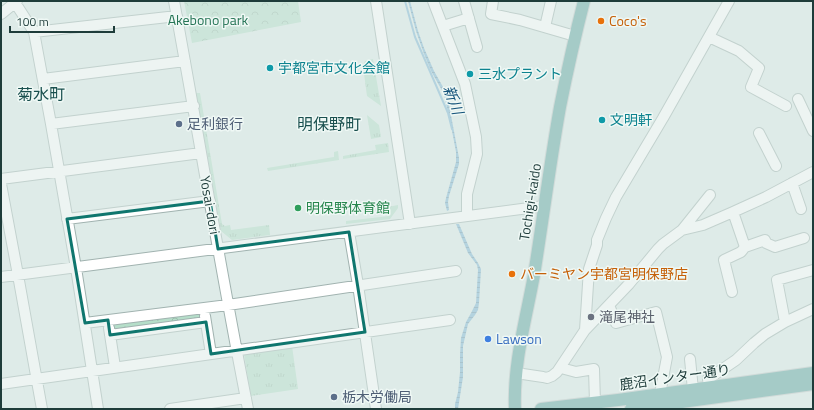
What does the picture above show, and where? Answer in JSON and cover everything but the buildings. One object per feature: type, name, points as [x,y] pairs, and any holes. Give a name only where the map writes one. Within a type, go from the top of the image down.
[{"type":"main road","name":"Tochigi-kaido","points":[[515,409],[514,392],[516,373],[534,276],[560,108],[584,1]]},
{"type":"main road","name":"鹿沼インター通り","points":[[541,409],[813,373]]},
{"type":"main road","name":"鹿沼インター通り","points":[[631,409],[813,384]]},
{"type":"street","name":"Yosai-dori","points":[[174,1],[248,409]]},
{"type":"street","points":[[376,1],[410,224]]},
{"type":"street","points":[[433,1],[465,84],[476,137],[476,154],[467,194],[467,216]]},
{"type":"street","points":[[464,1],[477,47]]},
{"type":"street","points":[[493,1],[491,14],[520,20],[575,36]]},
{"type":"street","points":[[545,27],[551,1]]},
{"type":"street","points":[[585,330],[589,269],[598,245],[597,240],[600,233],[616,197],[710,37],[729,1]]},
{"type":"street","points":[[1,14],[16,2],[34,32],[76,268],[98,409]]},
{"type":"street","points":[[34,32],[177,16]]},
{"type":"street","points":[[443,26],[469,18]]},
{"type":"street","points":[[710,37],[739,51],[759,68],[751,87],[786,106]]},
{"type":"street","points":[[43,79],[185,61]]},
{"type":"street","points":[[798,99],[813,131]]},
{"type":"street","points":[[51,124],[194,106]]},
{"type":"street","points":[[759,133],[776,166]]},
{"type":"street","points":[[1,179],[202,153]]},
{"type":"street","points":[[682,230],[703,225],[733,212],[813,173]]},
{"type":"street","points":[[792,183],[801,208]]},
{"type":"street","points":[[1,184],[42,409]]},
{"type":"street","points":[[516,373],[547,378],[558,372],[585,330],[629,284],[647,260],[663,244],[682,230],[710,195]]},
{"type":"street","points":[[67,219],[210,201]]},
{"type":"street","points":[[1,277],[544,206]]},
{"type":"street","points":[[733,212],[745,247]]},
{"type":"street","points":[[349,232],[376,409]]},
{"type":"street","points":[[732,292],[724,260],[741,252],[745,247],[765,240],[766,243],[775,247],[804,238]]},
{"type":"street","points":[[785,322],[777,280],[813,270]]},
{"type":"street","points":[[85,323],[228,305],[456,271]]},
{"type":"street","points":[[609,305],[616,323],[656,312],[667,356],[660,394]]},
{"type":"street","points":[[204,308],[211,354]]},
{"type":"street","points":[[709,387],[708,379],[736,360],[754,343],[785,322],[813,309]]},
{"type":"street","points":[[108,320],[115,368]]},
{"type":"street","points":[[1,384],[450,320]]},
{"type":"street","points":[[110,335],[206,322]]},
{"type":"street","points":[[690,359],[692,390]]},
{"type":"street","points":[[561,368],[576,372],[594,369],[595,403]]},
{"type":"street","points":[[170,409],[246,398]]},
{"type":"highlighted area","points":[[210,201],[218,249],[349,232],[365,332],[211,354],[206,322],[110,335],[108,320],[85,323],[67,219]]},
{"type":"green space","name":"Akebono park","points":[[184,1],[298,1],[301,22],[192,43]]},
{"type":"green space","points":[[373,59],[381,106],[367,96],[363,66],[365,61]]},
{"type":"green space","points":[[196,93],[200,93],[222,224],[225,226],[230,225],[231,230],[269,225],[270,235],[232,240],[221,231]]},
{"type":"green space","points":[[367,115],[379,125],[381,137],[371,139]]},
{"type":"green space","points":[[388,143],[389,152],[343,159],[343,156],[376,150],[375,145]]},
{"type":"green space","points":[[338,151],[339,160],[268,171],[267,168],[334,157],[334,152]]},
{"type":"green space","points":[[398,205],[398,208],[390,219],[346,224],[346,221],[389,216],[388,207]]},
{"type":"green space","points":[[202,311],[204,320],[112,332],[110,323]]},
{"type":"green space","points":[[292,346],[298,389],[251,396],[244,354]]},
{"type":"water","points":[[408,1],[410,1],[424,48],[434,71],[447,94],[459,158],[459,164],[449,196],[449,210],[447,211],[445,203],[456,162],[456,152],[444,94],[431,71],[424,54]]},
{"type":"water","points":[[456,224],[459,224],[472,254],[481,269],[478,310],[468,324],[463,346],[463,377],[458,409],[455,409],[455,404],[460,372],[461,338],[466,322],[476,303],[478,270],[477,265],[468,253]]},
{"type":"waterway","name":"新川","points":[[405,1],[415,37],[448,113],[452,129]]},
{"type":"place","name":"Coco's","points":[[601,21]]},
{"type":"place","name":"宇都宮市文化会館","points":[[270,68]]},
{"type":"place","name":"三水プラント","points":[[470,74]]},
{"type":"place","name":"文明軒","points":[[602,120]]},
{"type":"place","name":"足利銀行","points":[[179,124]]},
{"type":"place","name":"明保野体育館","points":[[298,208]]},
{"type":"place","name":"バーミヤン宇都宮明保野店","points":[[512,274]]},
{"type":"place","name":"滝尾神社","points":[[591,317]]},
{"type":"place","name":"Lawson","points":[[488,339]]},
{"type":"place","name":"栃木労働局","points":[[334,397]]},
{"type":"district","name":"菊水町","points":[[41,94]]},
{"type":"district","name":"明保野町","points":[[329,124]]}]
